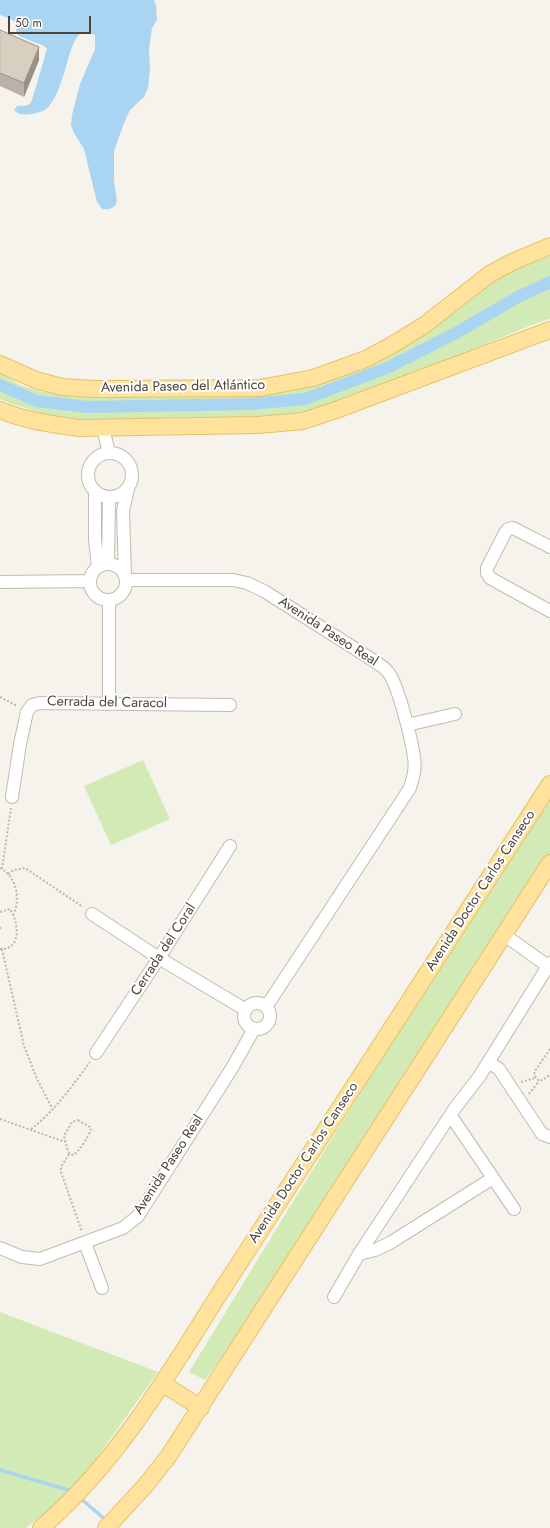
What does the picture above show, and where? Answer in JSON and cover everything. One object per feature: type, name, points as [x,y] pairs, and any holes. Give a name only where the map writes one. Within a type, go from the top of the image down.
[{"type":"main road","name":"Avenida Paseo del Atlántico","points":[[0,364],[36,380],[62,387],[94,389],[260,388],[313,378],[366,359],[392,345],[423,326],[490,274],[510,263],[550,246]]},
{"type":"main road","points":[[0,410],[20,418],[79,428],[258,425],[302,421],[336,410],[550,330]]},
{"type":"main road","name":"Avenida Doctor Carlos Canseco","points":[[41,1528],[91,1480],[135,1424],[163,1384],[216,1299],[550,784]]},
{"type":"main road","points":[[110,1524],[145,1486],[168,1457],[307,1238],[550,863]]},
{"type":"main road","points":[[163,1384],[200,1408]]},
{"type":"street","points":[[103,428],[109,453]]},
{"type":"street","points":[[126,577],[118,567],[103,565],[94,571],[90,581],[93,593],[103,600],[115,599],[124,592],[126,586],[126,577],[123,511],[132,475],[131,468],[123,457],[116,453],[102,454],[95,458],[90,464],[88,479],[90,486],[101,496],[109,498],[116,497],[123,494],[128,489]]},
{"type":"street","points":[[95,492],[94,540],[103,565]]},
{"type":"street","points":[[103,565],[109,498]]},
{"type":"street","points":[[550,547],[514,528],[508,529],[487,568],[487,573],[490,578],[550,611]]},
{"type":"street","name":"Avenida Paseo Real","points":[[126,577],[233,580],[247,583],[264,591],[376,662],[388,672],[393,682],[407,725],[414,758],[414,774],[410,788],[266,1007]]},
{"type":"street","points":[[0,582],[90,581]]},
{"type":"street","points":[[109,600],[109,703]]},
{"type":"street","name":"Cerrada del Caracol","points":[[12,797],[20,744],[27,712],[32,705],[40,703],[109,703],[230,705]]},
{"type":"street","points":[[407,725],[455,714]]},
{"type":"street","name":"Cerrada del Coral","points":[[96,1053],[160,958],[230,846]]},
{"type":"street","points":[[92,914],[160,958],[246,1010]]},
{"type":"street","points":[[334,1297],[359,1254],[450,1116],[479,1077],[549,964],[503,934]]},
{"type":"street","points":[[258,1003],[266,1007],[269,1011],[269,1021],[263,1028],[254,1029],[246,1024],[246,1010],[249,1006],[258,1003]]},
{"type":"street","name":"Avenida Paseo Real","points":[[0,1248],[22,1257],[40,1259],[123,1228],[138,1216],[232,1068],[254,1029]]},
{"type":"street","points":[[488,1062],[499,1069],[542,1134],[550,1137]]},
{"type":"street","points":[[450,1116],[514,1209]]},
{"type":"street","points":[[359,1254],[375,1250],[390,1243],[493,1178]]},
{"type":"street","points":[[86,1243],[102,1288]]},
{"type":"path","points":[[0,697],[27,712]]},
{"type":"path","points":[[12,797],[1,868],[8,874],[17,891],[17,908],[13,915]]},
{"type":"path","points":[[8,874],[14,870],[25,868],[33,872],[92,914]]},
{"type":"path","points":[[0,912],[10,909],[17,926],[16,936],[11,945],[1,949],[24,1046],[37,1079],[53,1110]]},
{"type":"path","points":[[539,1080],[534,1075],[550,1049]]},
{"type":"path","points":[[30,1130],[53,1110],[96,1053]]},
{"type":"path","points":[[522,1103],[539,1080],[542,1080],[550,1075]]},
{"type":"path","points":[[511,1086],[536,1078]]},
{"type":"path","points":[[0,1119],[65,1142]]},
{"type":"path","points":[[70,1154],[68,1152],[64,1136],[72,1122],[78,1120],[90,1127],[90,1132],[84,1143],[80,1146],[80,1150],[73,1155],[70,1154],[61,1167],[61,1172],[86,1243]]},
{"type":"green space","points":[[550,249],[550,319],[385,385],[308,412],[274,417],[122,420],[70,419],[41,413],[0,399],[0,372],[20,385],[43,392],[66,394],[211,393],[392,353],[506,266]]},
{"type":"green space","points":[[143,760],[170,819],[111,845],[84,786]]},
{"type":"green space","points":[[550,797],[550,853],[284,1274],[205,1380],[189,1372],[457,939]]},
{"type":"green space","points":[[0,1312],[158,1372],[91,1466],[56,1504],[26,1528],[0,1528]]},
{"type":"water","points":[[0,0],[154,0],[156,5],[157,20],[152,28],[149,49],[150,68],[148,88],[144,97],[130,110],[114,151],[114,180],[117,201],[112,208],[102,209],[97,202],[84,149],[71,125],[80,84],[95,49],[95,35],[84,33],[80,34],[76,39],[72,47],[62,81],[52,102],[46,109],[41,112],[31,114],[20,114],[14,110],[17,106],[26,106],[31,103],[47,49],[44,46],[19,36],[16,32],[17,23],[0,15]]},
{"type":"building","points":[[0,30],[39,47],[24,83],[0,73]]},
{"type":"waterway","points":[[0,385],[37,401],[88,407],[250,404],[305,399],[387,368],[456,333],[518,297],[550,282]]},
{"type":"waterway","points":[[0,1470],[72,1491]]},
{"type":"waterway","points":[[80,1498],[107,1521]]}]
